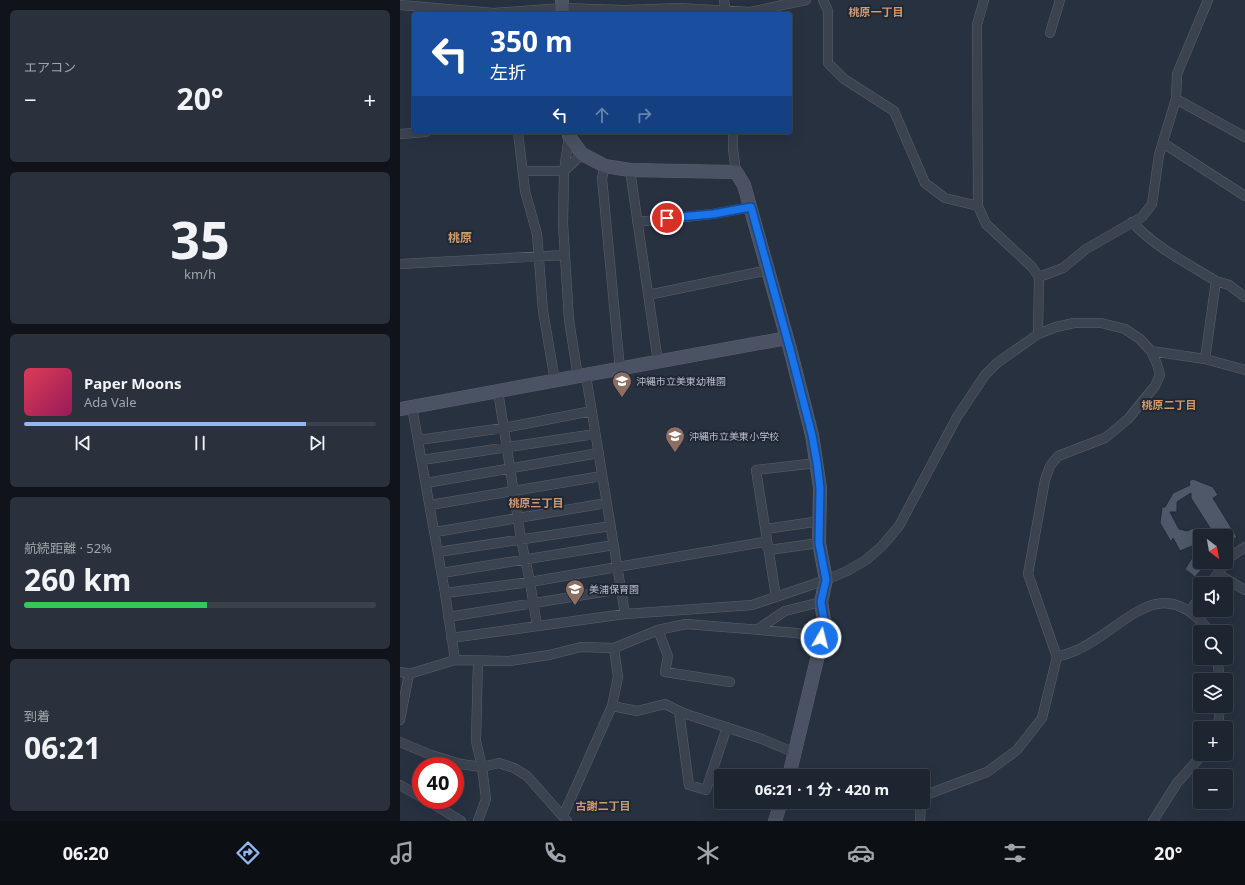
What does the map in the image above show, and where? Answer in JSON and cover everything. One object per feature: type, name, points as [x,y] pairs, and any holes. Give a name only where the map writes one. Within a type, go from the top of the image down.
[{"type":"street","points":[[724,0],[726,12]]},
{"type":"street","points":[[750,12],[795,1],[806,0]]},
{"type":"street","points":[[824,0],[828,11],[828,63],[844,79],[894,111],[925,183],[945,198],[978,206]]},
{"type":"street","points":[[984,0],[977,25],[978,206],[986,224],[1032,267],[1039,277],[1038,334]]},
{"type":"street","points":[[1050,33],[1060,0]]},
{"type":"street","points":[[1039,277],[1063,268],[1086,249],[1148,211],[1152,204],[1163,143],[1176,99],[1177,74],[1208,0]]},
{"type":"street","points":[[400,5],[482,12]]},
{"type":"street","points":[[505,12],[562,7],[625,10],[679,8],[717,12]]},
{"type":"street","points":[[1176,99],[1245,137]]},
{"type":"street","points":[[400,134],[412,133]]},
{"type":"street","points":[[518,134],[528,208],[537,234],[543,311],[555,381]]},
{"type":"street","points":[[569,134],[582,154],[605,166],[630,170],[736,172]]},
{"type":"street","points":[[569,134],[564,171],[565,255],[569,320],[592,411],[625,614]]},
{"type":"street","points":[[734,134],[733,149],[736,172],[744,185],[751,207],[787,338],[812,435],[820,488],[819,543],[826,580],[821,602],[825,626],[791,769]]},
{"type":"street","points":[[1163,143],[1244,194]]},
{"type":"street","points":[[523,171],[564,171],[582,154]]},
{"type":"street","points":[[605,166],[602,178],[620,369]]},
{"type":"street","points":[[630,170],[658,362]]},
{"type":"street","points":[[637,222],[713,214],[751,207]]},
{"type":"street","points":[[1132,222],[1163,249],[1198,268],[1216,282],[1229,285],[1245,297]]},
{"type":"street","points":[[400,264],[450,260],[539,258],[565,255]]},
{"type":"street","points":[[648,296],[768,270]]},
{"type":"street","points":[[1205,359],[1216,282]]},
{"type":"street","points":[[451,638],[625,614],[752,604],[826,580],[866,560],[891,536],[908,513],[957,417],[985,375],[998,363],[1038,334],[1056,327],[1074,323],[1101,323],[1125,329],[1140,339],[1151,351],[1160,375],[1148,395],[1128,419],[1105,438],[1058,456],[1050,466],[1045,480],[1028,574],[1057,657],[1042,718],[1017,750],[987,772],[930,793]]},
{"type":"street","points":[[455,660],[442,573],[419,440],[406,408],[787,338]]},
{"type":"street","points":[[1151,351],[1205,359],[1245,370]]},
{"type":"street","points":[[498,391],[517,517],[537,626]]},
{"type":"street","points":[[419,440],[503,428],[592,411]]},
{"type":"street","points":[[422,460],[595,434]]},
{"type":"street","points":[[426,484],[511,470],[599,453]]},
{"type":"street","points":[[776,597],[756,470],[817,463]]},
{"type":"street","points":[[430,505],[602,476]]},
{"type":"street","points":[[435,532],[607,502]]},
{"type":"street","points":[[766,530],[820,521]]},
{"type":"street","points":[[438,552],[611,526]]},
{"type":"street","points":[[445,593],[530,582],[764,542],[769,550]]},
{"type":"street","points":[[769,550],[819,543]]},
{"type":"street","points":[[442,573],[614,545]]},
{"type":"street","points":[[1216,577],[1230,557],[1245,547]]},
{"type":"street","points":[[1218,574],[1245,590]]},
{"type":"street","points":[[448,617],[621,589]]},
{"type":"street","points":[[758,629],[785,611],[821,602]]},
{"type":"street","points":[[1057,657],[1078,650],[1130,615],[1148,606],[1166,604],[1180,606],[1190,611],[1204,625]]},
{"type":"street","points":[[1190,611],[1193,607]]},
{"type":"street","points":[[400,720],[404,673],[455,660],[509,660],[550,656],[581,647],[614,648],[658,630],[686,624],[758,629],[796,633],[821,638]]},
{"type":"street","points":[[658,630],[668,656],[665,672],[730,682]]},
{"type":"street","points":[[400,742],[431,756],[461,764],[482,767],[499,764],[514,768],[527,776],[565,819],[612,706],[618,677],[614,648]]},
{"type":"street","points":[[478,661],[476,741],[482,767],[486,799],[478,821]]},
{"type":"street","points":[[612,706],[637,711],[665,704],[679,711],[727,727],[795,753]]},
{"type":"street","points":[[679,711],[689,785],[706,790],[727,727]]},
{"type":"street","points":[[1153,821],[1177,784],[1198,761]]},
{"type":"street","points":[[400,785],[412,792]]},
{"type":"street","points":[[441,809],[461,821]]},
{"type":"street","points":[[774,821],[778,809]]},
{"type":"street","points":[[920,821],[921,809]]},
{"type":"building","points":[[1193,479],[1213,487],[1218,495],[1213,498],[1232,529],[1209,529],[1210,528],[1191,498],[1191,493],[1177,502],[1177,512],[1170,512],[1179,529],[1188,531],[1194,529],[1193,546],[1180,551],[1173,538],[1171,542],[1160,523],[1162,507],[1165,507],[1173,493],[1190,485],[1189,481]]},
{"type":"building","points":[[1233,530],[1237,537],[1233,540]]},
{"type":"building","points":[[1193,556],[1193,569],[1209,569],[1201,570],[1195,577],[1185,569]]},
{"type":"place","name":"沖縄市立美東幼稚園","points":[[622,398]]},
{"type":"place","name":"沖縄市立美東小学校","points":[[675,453]]},
{"type":"place","name":"美浦保育園","points":[[575,606]]},
{"type":"district","name":"桃原一丁目","points":[[876,12]]},
{"type":"district","name":"桃原","points":[[460,238]]},
{"type":"district","name":"桃原二丁目","points":[[1169,405]]},
{"type":"district","name":"桃原三丁目","points":[[536,503]]},
{"type":"district","name":"古謝二丁目","points":[[603,806]]},
{"type":"route","points":[[667,218],[713,214],[751,207],[790,349],[812,435],[817,463],[821,510],[819,543],[826,580],[821,602],[825,626],[821,638]]}]
